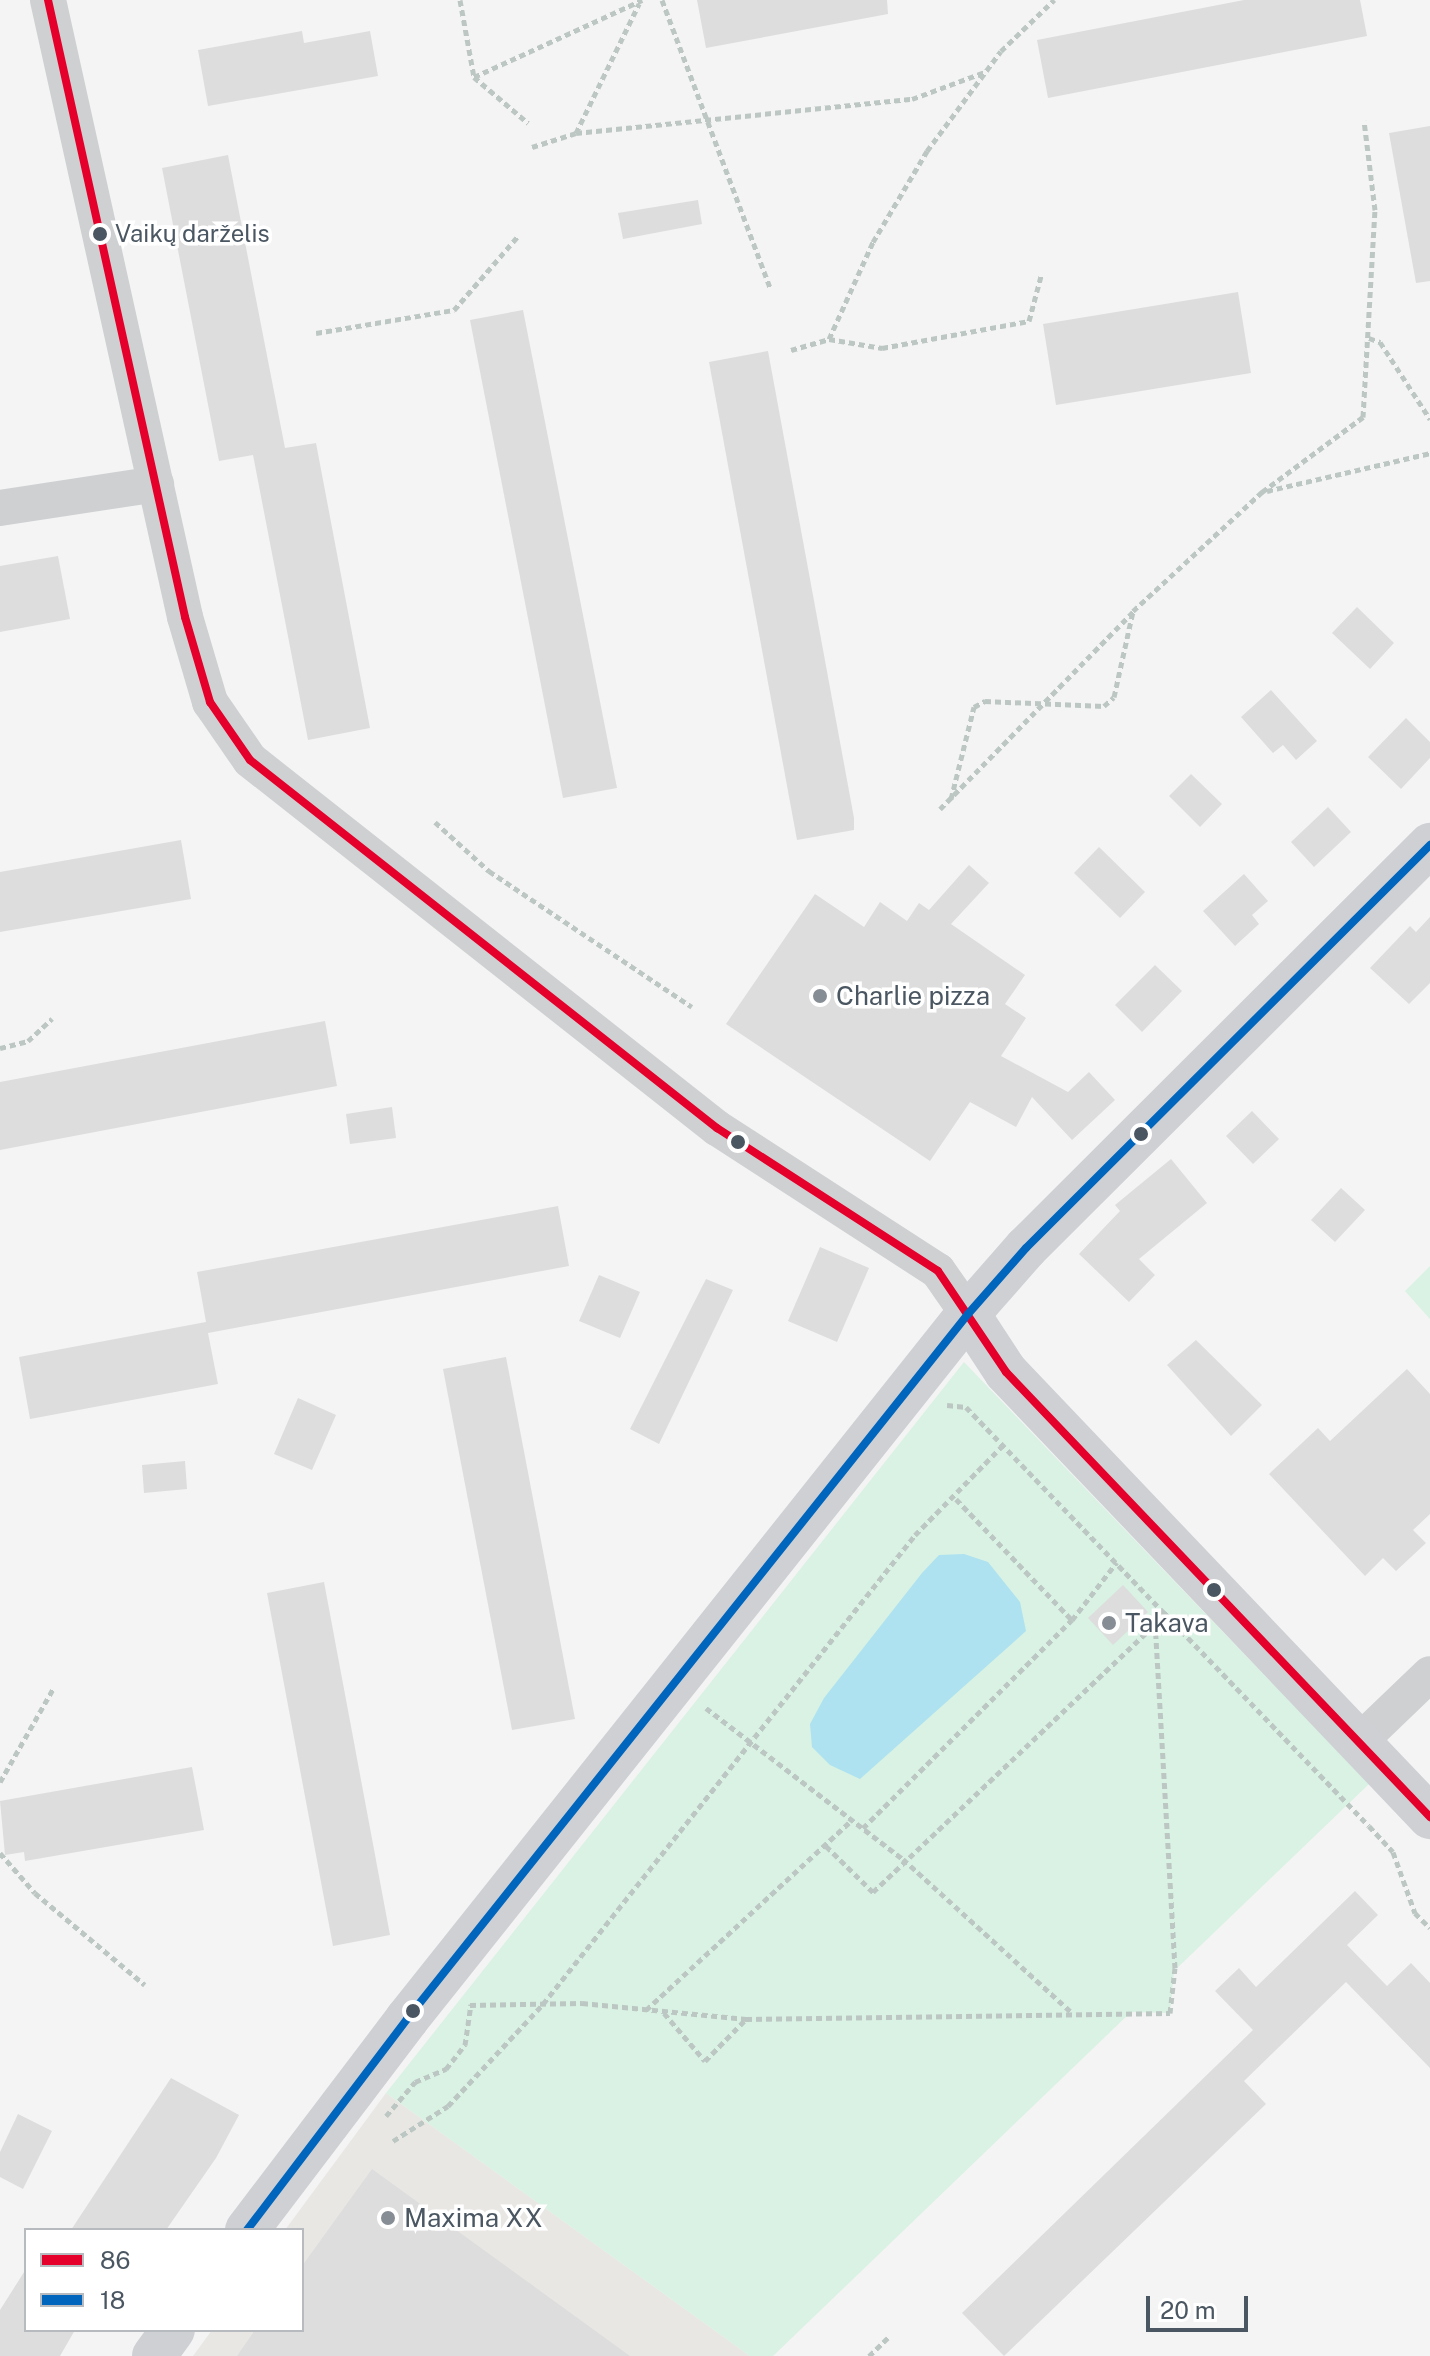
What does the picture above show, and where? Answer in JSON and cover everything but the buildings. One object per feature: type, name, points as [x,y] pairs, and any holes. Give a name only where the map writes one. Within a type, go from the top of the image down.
[{"type":"main road","points":[[249,2228],[435,1984],[968,1314],[1026,1248],[1430,845]]},
{"type":"main road","points":[[968,1314],[1006,1372],[1430,1817]]},
{"type":"main road","points":[[154,2356],[172,2332]]},
{"type":"street","points":[[48,0],[156,484],[210,702],[250,760],[717,1128],[938,1271],[968,1314]]},
{"type":"street","points":[[0,508],[156,484]]},
{"type":"street","points":[[1359,1742],[1430,1674]]},
{"type":"path","points":[[460,0],[474,77],[528,123]]},
{"type":"path","points":[[662,0],[770,288]]},
{"type":"path","points":[[829,339],[873,242],[927,151],[985,72],[1041,6],[1054,0]]},
{"type":"path","points":[[474,77],[641,2]]},
{"type":"path","points":[[576,133],[641,2]]},
{"type":"path","points":[[532,147],[576,133],[912,99],[985,72]]},
{"type":"path","points":[[940,809],[1133,611],[1262,492],[1363,417],[1375,210],[1364,121]]},
{"type":"path","points":[[316,333],[454,310],[519,235]]},
{"type":"path","points":[[791,350],[829,339],[882,348],[1029,321],[1041,276]]},
{"type":"path","points":[[1369,338],[1380,342],[1430,419]]},
{"type":"path","points":[[1262,492],[1430,453]]},
{"type":"path","points":[[951,799],[974,707],[985,701],[1104,706],[1114,697],[1133,611]]},
{"type":"path","points":[[435,822],[489,871],[692,1007]]},
{"type":"path","points":[[0,1048],[28,1041],[52,1019]]},
{"type":"path","points":[[936,1417],[946,1405],[966,1407],[1169,1611],[1393,1852],[1415,1913],[1430,1928]]},
{"type":"path","points":[[393,2141],[448,2106],[543,2004],[748,1740],[915,1535],[956,1499],[1003,1445]]},
{"type":"path","points":[[956,1499],[1072,1620]]},
{"type":"path","points":[[863,1828],[1072,1620],[1117,1562]]},
{"type":"path","points":[[826,1846],[873,1892],[903,1859],[1169,1611]]},
{"type":"path","points":[[470,2005],[543,2004],[746,2019],[1070,2011],[1170,2013],[1175,1968],[1155,1624]]},
{"type":"path","points":[[0,1782],[53,1689]]},
{"type":"path","points":[[696,1720],[716,1696]]},
{"type":"path","points":[[706,1708],[903,1859],[1070,2011]]},
{"type":"path","points":[[645,2011],[852,1820]]},
{"type":"path","points":[[0,1853],[35,1893],[145,1985]]},
{"type":"path","points":[[376,2129],[415,2082],[446,2069],[465,2045],[470,2005],[480,1993]]},
{"type":"path","points":[[664,2013],[705,2061],[746,2019]]},
{"type":"path","points":[[869,2356],[889,2337]]},
{"type":"shaded area","points":[[386,2093],[750,2356],[193,2356],[211,2332],[304,2332],[304,2228],[286,2228]]},
{"type":"green space","points":[[1430,1266],[1430,1319],[1405,1291]]},
{"type":"green space","points":[[964,1362],[1369,1784],[1174,1971],[1170,2013],[1131,2012],[773,2356],[750,2356],[386,2093]]},
{"type":"water","points":[[964,1554],[988,1562],[1020,1602],[1026,1631],[860,1779],[830,1765],[812,1747],[810,1724],[824,1698],[939,1555]]},
{"type":"transit line","name":"86","points":[[48,0],[185,617],[210,702],[250,760],[717,1128],[938,1271],[1006,1372],[1430,1817]]},
{"type":"transit line","name":"18","points":[[249,2228],[407,2019],[968,1314],[1026,1248],[1430,845]]},
{"type":"place","name":"Vaikų darželis","points":[[100,234]]},
{"type":"place","name":"Charlie pizza","points":[[820,996]]},
{"type":"place","name":"Takava","points":[[1109,1623]]},
{"type":"place","name":"Maxima XX","points":[[388,2218]]}]
